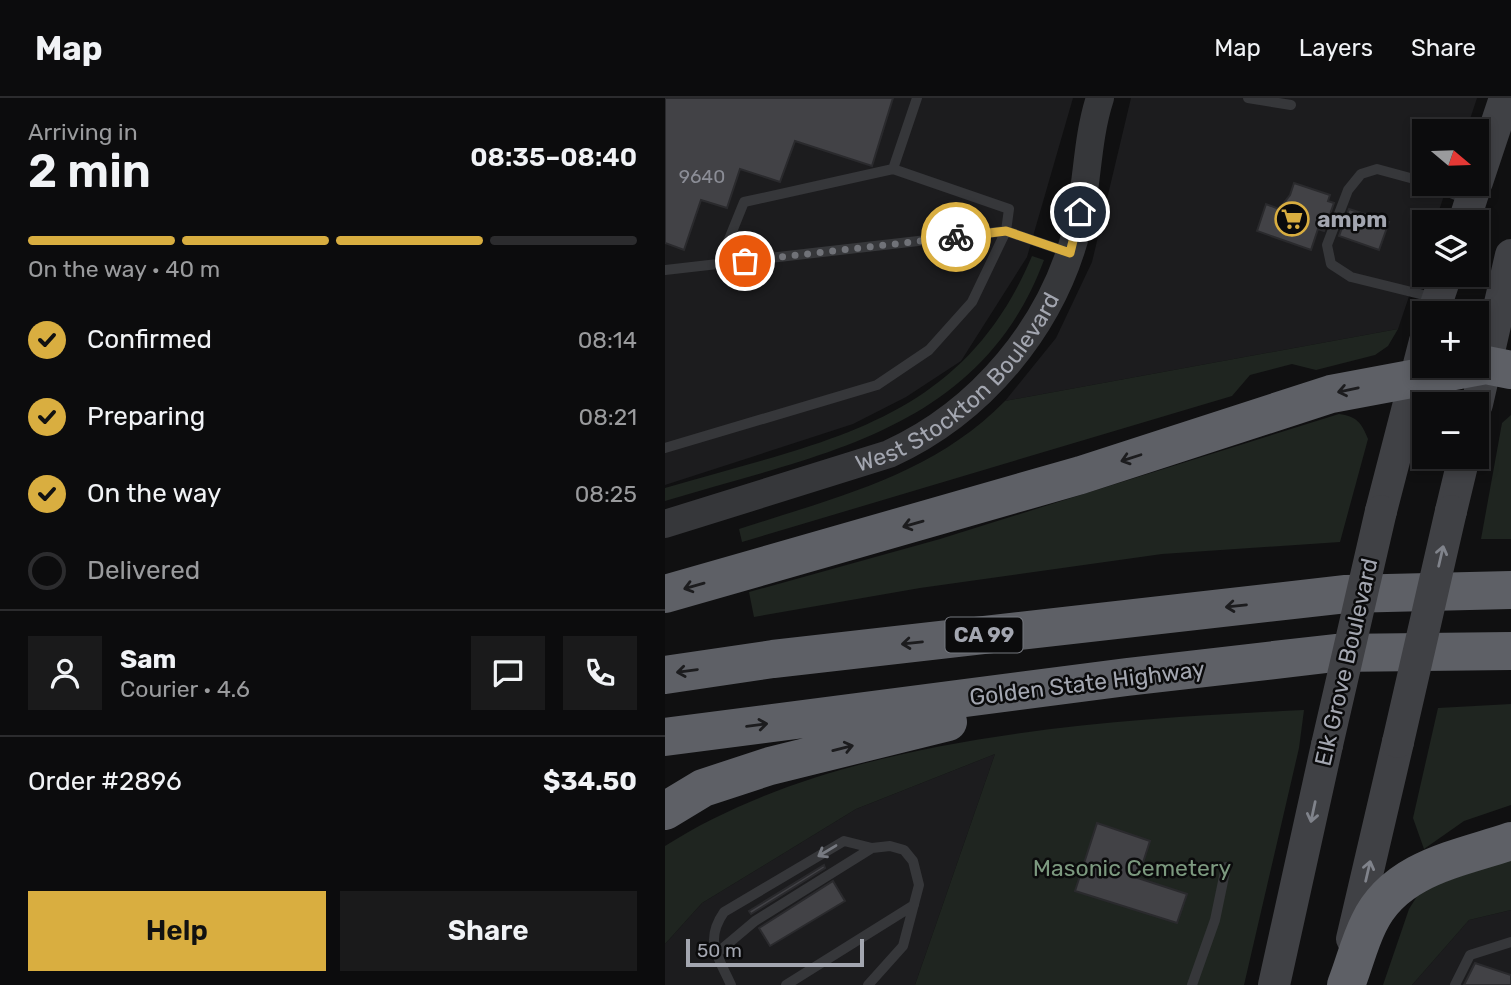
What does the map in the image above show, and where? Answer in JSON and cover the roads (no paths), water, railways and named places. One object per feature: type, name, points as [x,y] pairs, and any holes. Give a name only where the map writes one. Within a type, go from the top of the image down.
[{"type":"highway","points":[[665,594],[1081,475],[1331,394],[1412,362]]},
{"type":"highway","name":"CA 99","points":[[665,675],[773,659],[1335,595],[1511,590]]},
{"type":"highway","name":"Golden State Highway","points":[[665,737],[1335,653],[1511,651]]},
{"type":"highway","points":[[665,811],[703,788],[770,766],[1127,677]]},
{"type":"highway","points":[[1344,985],[1369,922],[1395,888],[1418,872],[1511,841]]},
{"type":"main road","points":[[1472,197],[1505,98]]},
{"type":"main road","points":[[1483,392],[1498,367],[1511,255]]},
{"type":"main road","name":"Elk Grove Boulevard","points":[[1274,985],[1381,511],[1415,378]]},
{"type":"main road","points":[[1344,985],[1461,469]]},
{"type":"street","name":"West Stockton Boulevard","points":[[665,524],[889,454],[946,423],[985,389],[1035,325],[1051,298],[1070,253],[1077,227],[1087,154],[1100,98]]},
{"type":"lane","points":[[893,169],[917,98]]},
{"type":"lane","points":[[1248,98],[1291,105]]},
{"type":"lane","points":[[665,448],[877,385],[944,337],[972,302],[1006,231],[1009,209],[893,169],[744,202],[719,264]]},
{"type":"lane","points":[[1412,179],[1377,169],[1361,174],[1347,190],[1327,245],[1331,264],[1351,277],[1439,295]]},
{"type":"lane","points":[[665,270],[1006,231],[1070,253]]},
{"type":"lane","points":[[731,985],[712,941],[716,923],[725,912],[843,841],[872,848],[890,846],[904,850],[913,861],[919,885],[903,946],[868,985]]},
{"type":"lane","points":[[717,953],[755,921],[872,848]]},
{"type":"lane","points":[[1192,985],[1215,920],[1226,867]]},
{"type":"lane","points":[[786,985],[914,905]]},
{"type":"lane","points":[[1455,985],[1470,955],[1511,942]]},
{"type":"place","name":"ampm","points":[[1292,219]]},
{"type":"park label","name":"Masonic Cemetery","points":[[1132,868]]}]
